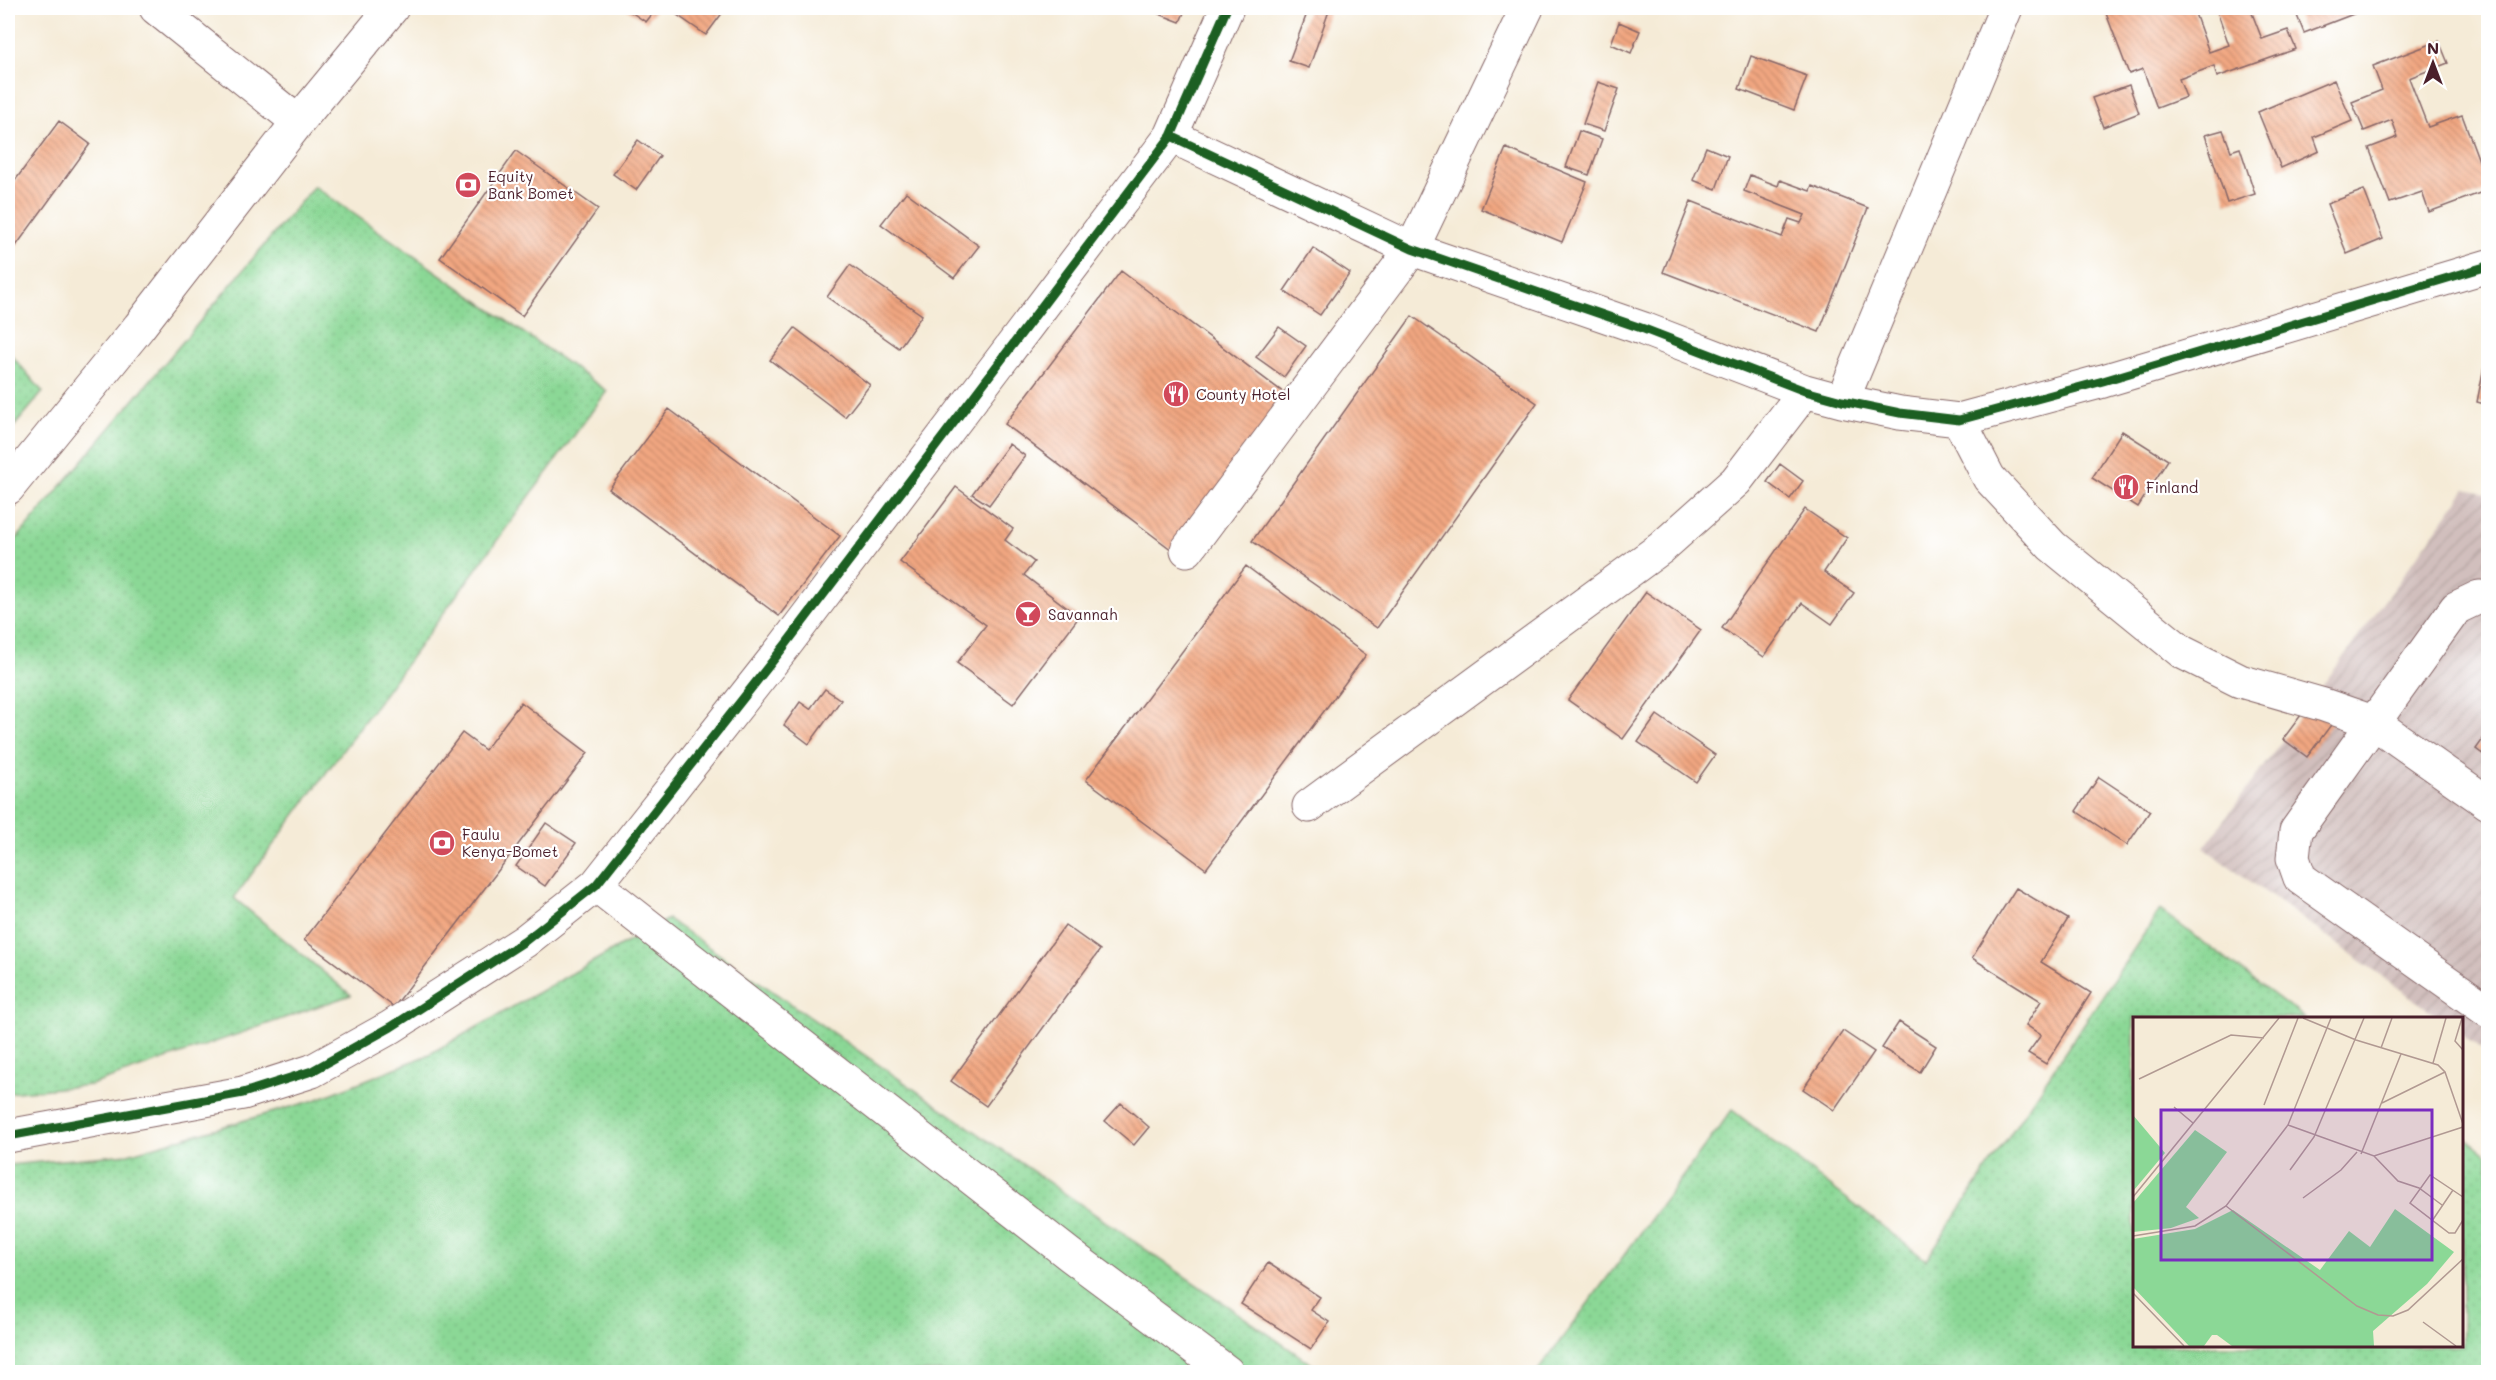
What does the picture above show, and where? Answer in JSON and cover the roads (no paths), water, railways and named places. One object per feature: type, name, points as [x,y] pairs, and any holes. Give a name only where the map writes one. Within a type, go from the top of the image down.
[{"type":"street","points":[[156,8],[298,122]]},
{"type":"street","points":[[8,488],[139,327],[298,122],[392,8]]},
{"type":"street","points":[[8,1136],[243,1093],[312,1071],[391,1028],[525,941],[596,885],[786,644],[1171,136],[1227,8]]},
{"type":"street","points":[[1187,550],[1412,249],[1527,8]]},
{"type":"street","points":[[1842,401],[2006,8]]},
{"type":"street","points":[[1171,136],[1412,249],[1644,330],[1805,391],[1900,413],[1959,420],[2103,381],[2488,266]]},
{"type":"street","points":[[1309,806],[1660,549],[1736,481],[1805,391]]},
{"type":"street","points":[[1959,420],[1989,478],[2052,546],[2182,652],[2240,681],[2324,705],[2373,722],[2488,803]]},
{"type":"street","points":[[2488,598],[2480,597],[2456,608],[2296,831],[2293,858],[2300,878],[2488,1011]]},
{"type":"street","points":[[596,885],[1070,1255],[1227,1372]]},
{"type":"place","name":"Equity Bank Bomet","points":[[468,185]]},
{"type":"place","name":"County Hotel","points":[[1176,394]]},
{"type":"place","name":"Finland","points":[[2126,487]]},
{"type":"place","name":"Savannah","points":[[1028,614]]},
{"type":"place","name":"Faulu Kenya-Bomet","points":[[442,843]]}]
